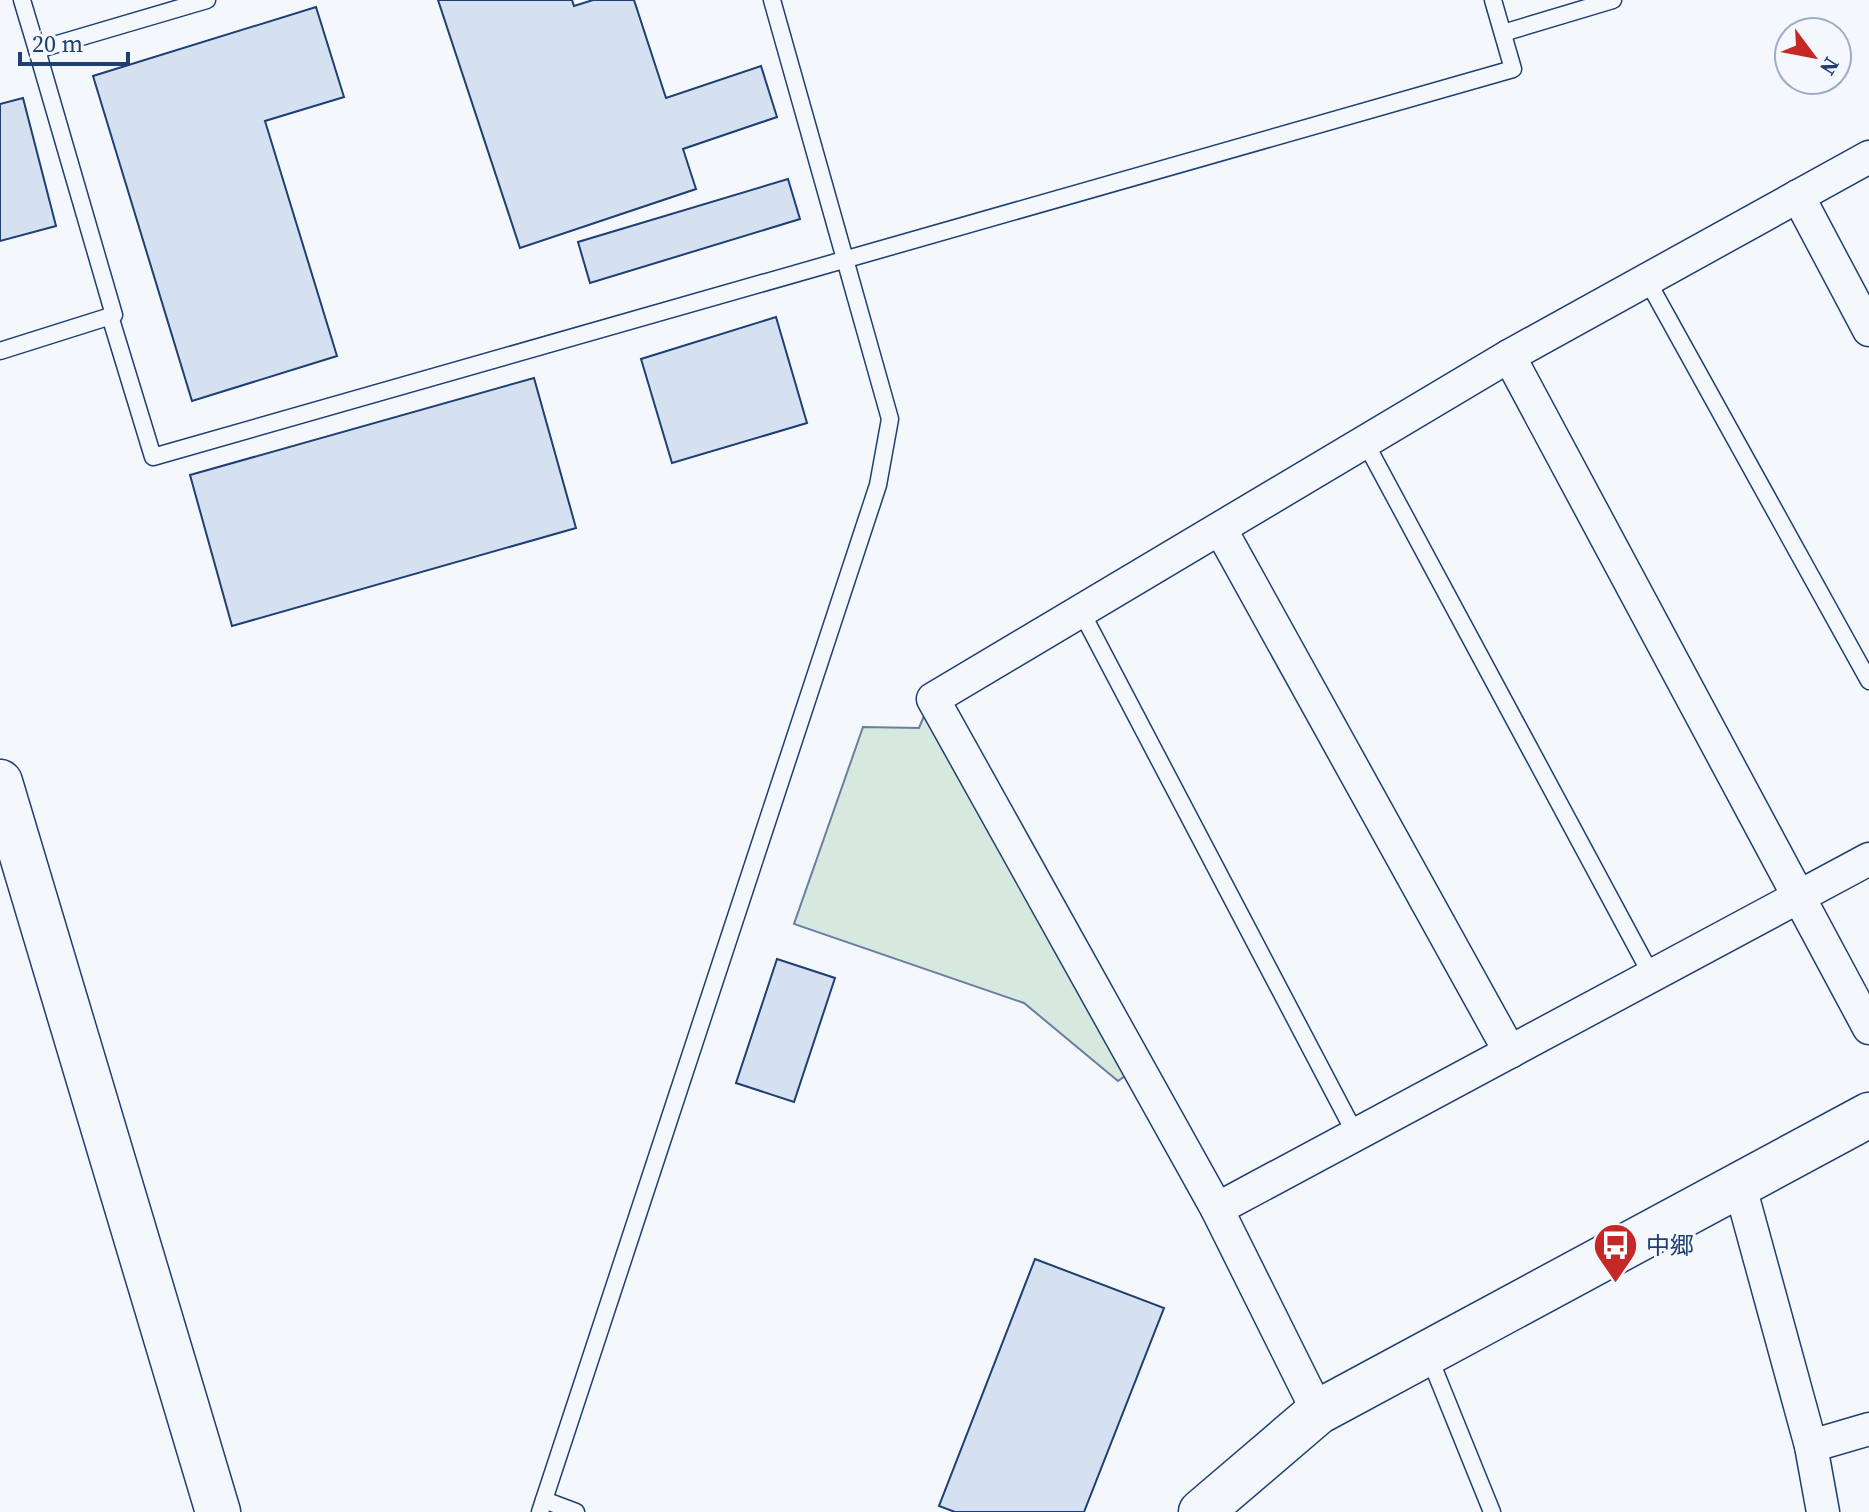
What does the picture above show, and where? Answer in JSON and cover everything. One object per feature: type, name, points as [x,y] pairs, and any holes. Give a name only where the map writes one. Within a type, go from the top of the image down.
[{"type":"street","points":[[1318,1412],[1217,1209],[933,699],[1509,356],[1869,157]]},
{"type":"street","points":[[1798,196],[1869,330]]},
{"type":"street","points":[[1509,356],[1869,1028]]},
{"type":"street","points":[[1221,530],[1510,1052]]},
{"type":"street","points":[[0,782],[11,856],[218,1512]]},
{"type":"street","points":[[1217,1209],[1869,859]]},
{"type":"street","points":[[1219,1505],[1318,1412],[1869,1115]]},
{"type":"street","points":[[1739,1183],[1811,1446],[1823,1512]]},
{"type":"street","points":[[1811,1446],[1869,1429]]},
{"type":"lane","points":[[0,351],[114,315],[22,0]]},
{"type":"lane","points":[[37,50],[207,0]]},
{"type":"lane","points":[[576,1512],[542,1506],[878,485],[890,419],[772,0]]},
{"type":"lane","points":[[110,316],[153,457],[1513,69],[1493,0]]},
{"type":"lane","points":[[1503,33],[1613,0]]},
{"type":"lane","points":[[1647,280],[1869,681]]},
{"type":"lane","points":[[1365,442],[1652,976]]},
{"type":"lane","points":[[1082,613],[1356,1135]]},
{"type":"lane","points":[[1427,1352],[1492,1512]]},
{"type":"shaded area","points":[[929,704],[1135,1069],[1118,1081],[1024,1003],[794,924],[863,727],[919,728]]},
{"type":"building","points":[[438,0],[572,0],[574,6],[593,0],[634,0],[666,98],[761,66],[777,117],[683,149],[696,189],[520,248]]},
{"type":"building","points":[[316,7],[344,97],[265,121],[337,356],[192,401],[93,76]]},
{"type":"building","points":[[23,98],[56,226],[0,241],[0,104]]},
{"type":"building","points":[[788,179],[800,219],[590,283],[578,242]]},
{"type":"building","points":[[776,317],[807,423],[672,463],[641,359]]},
{"type":"building","points":[[534,378],[576,528],[232,626],[190,475]]},
{"type":"building","points":[[777,959],[835,978],[794,1102],[736,1083]]},
{"type":"building","points":[[1035,1259],[1164,1308],[1084,1512],[955,1512],[939,1506]]},
{"type":"place","name":"中郷","points":[[1615,1285]]}]
